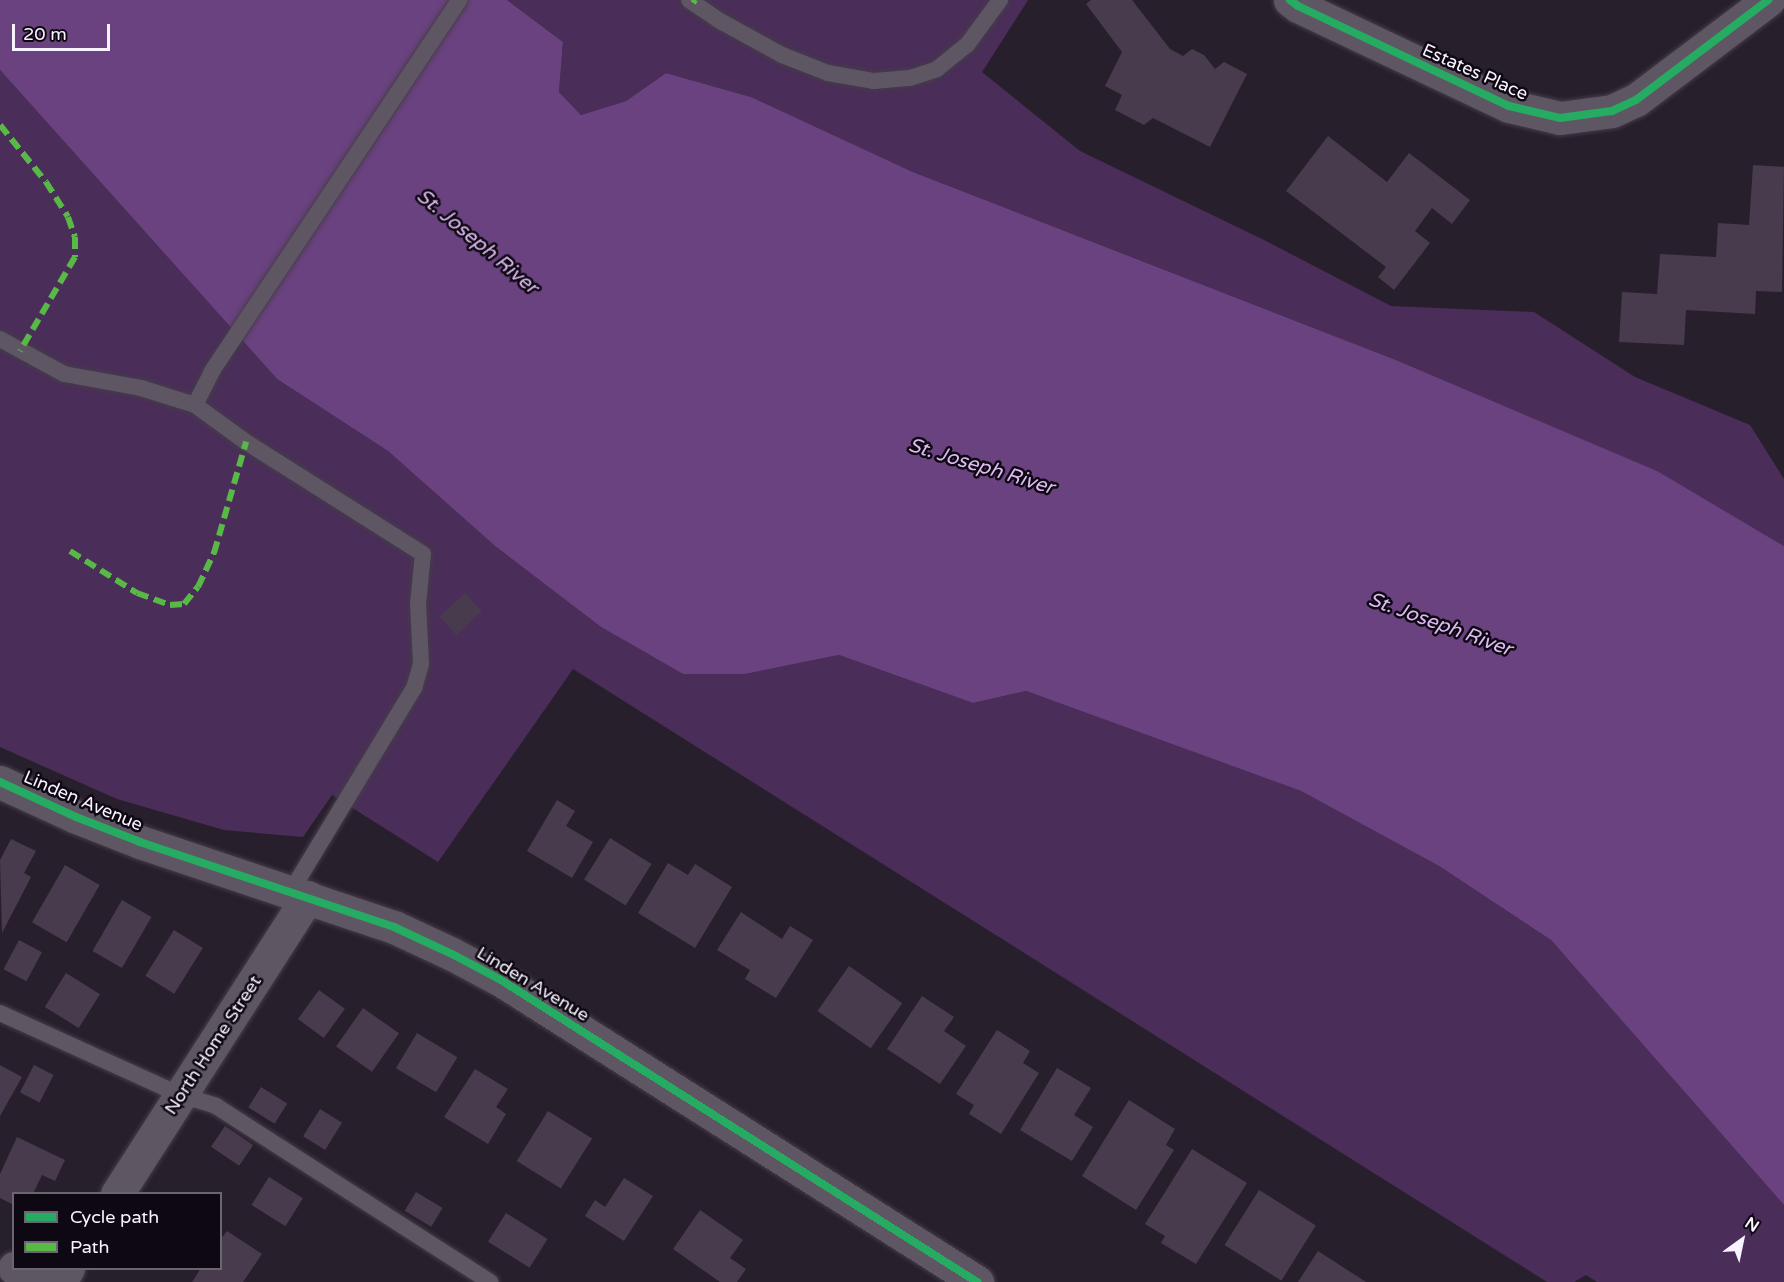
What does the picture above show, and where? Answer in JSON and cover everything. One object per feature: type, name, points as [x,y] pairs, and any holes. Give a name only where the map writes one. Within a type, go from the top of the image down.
[{"type":"street","name":"Estates Place","points":[[1290,0],[1298,6],[1509,106],[1560,118],[1612,111],[1636,100],[1768,0]]},
{"type":"street","name":"Linden Avenue","points":[[0,782],[76,817],[140,842],[394,927],[501,980],[977,1282]]},
{"type":"street","name":"North Home Street","points":[[118,1192],[181,1095],[299,894]]},
{"type":"street","points":[[18,1270],[42,1282]]},
{"type":"lane","points":[[195,405],[212,371],[459,0]]},
{"type":"lane","points":[[689,0],[722,22],[782,55],[828,74],[874,81],[910,78],[937,69],[967,45],[1000,0]]},
{"type":"lane","points":[[0,339],[64,374],[141,388],[195,405],[246,442],[423,554],[418,604],[421,664],[414,688],[299,894]]},
{"type":"lane","points":[[0,1013],[181,1095],[216,1106],[490,1282]]},
{"type":"shaded area","points":[[507,0],[1028,0],[982,72],[1080,151],[1264,240],[1391,306],[1534,312],[1635,377],[1750,425],[1784,479],[1784,546],[1656,471],[1396,360],[913,172],[751,97],[666,73],[626,101],[581,115],[559,92],[563,42]]},
{"type":"shaded area","points":[[0,70],[277,379],[388,451],[495,546],[601,627],[683,674],[745,674],[839,655],[973,703],[1026,691],[1301,791],[1439,866],[1551,940],[1784,1205],[1784,1282],[1597,1282],[1586,1275],[1574,1282],[1547,1282],[573,669],[438,862],[332,795],[303,837],[224,830],[117,799],[0,747]]},
{"type":"water","name":"St. Joseph River","points":[[0,0],[507,0],[563,42],[559,92],[581,115],[626,101],[666,73],[751,97],[913,172],[1396,360],[1657,471],[1784,546],[1784,1205],[1551,940],[1439,866],[1301,791],[1026,691],[973,703],[839,655],[745,674],[683,674],[601,627],[495,546],[388,451],[277,379],[0,70]]},
{"type":"building","points":[[1091,0],[1132,0],[1170,49],[1183,56],[1192,49],[1204,55],[1215,69],[1224,62],[1247,74],[1210,147],[1153,118],[1144,125],[1115,110],[1122,95],[1105,86],[1122,52],[1086,4]]},
{"type":"building","points":[[1328,136],[1387,182],[1409,153],[1470,200],[1452,224],[1432,208],[1415,231],[1430,243],[1394,290],[1378,277],[1386,267],[1286,191]]},
{"type":"building","points":[[1753,165],[1784,167],[1782,292],[1756,291],[1755,314],[1686,310],[1684,345],[1619,342],[1622,292],[1657,294],[1660,254],[1716,257],[1718,223],[1749,225]]},
{"type":"building","points":[[465,593],[482,611],[456,635],[439,617]]},
{"type":"building","points":[[557,800],[575,811],[566,826],[593,842],[572,878],[527,851]]},
{"type":"building","points":[[610,838],[652,864],[626,906],[584,880]]},
{"type":"building","points":[[11,839],[36,851],[24,873],[31,877],[2,933],[0,860]]},
{"type":"building","points":[[668,863],[688,875],[695,864],[732,887],[695,948],[638,913]]},
{"type":"building","points":[[65,865],[100,885],[67,942],[32,922]]},
{"type":"building","points":[[122,900],[151,917],[122,968],[92,951]]},
{"type":"building","points":[[741,912],[782,939],[790,926],[813,940],[776,998],[745,979],[750,970],[717,950]]},
{"type":"building","points":[[174,930],[203,948],[174,994],[145,976]]},
{"type":"building","points":[[19,940],[42,952],[26,981],[4,969]]},
{"type":"building","points":[[849,966],[902,1003],[871,1048],[817,1011]]},
{"type":"building","points":[[66,973],[100,994],[79,1028],[45,1007]]},
{"type":"building","points":[[319,990],[345,1009],[324,1038],[298,1019]]},
{"type":"building","points":[[922,996],[954,1017],[944,1031],[966,1046],[940,1084],[887,1049]]},
{"type":"building","points":[[363,1008],[399,1033],[372,1072],[336,1047]]},
{"type":"building","points":[[997,1030],[1030,1051],[1023,1063],[1039,1073],[1001,1134],[969,1114],[974,1105],[956,1094]]},
{"type":"building","points":[[417,1033],[457,1057],[436,1092],[396,1068]]},
{"type":"building","points":[[0,1065],[22,1077],[0,1116]]},
{"type":"building","points":[[34,1065],[54,1075],[40,1103],[20,1093]]},
{"type":"building","points":[[1057,1068],[1091,1088],[1074,1115],[1093,1127],[1072,1161],[1020,1130]]},
{"type":"building","points":[[475,1069],[508,1089],[496,1107],[506,1114],[488,1144],[444,1117]]},
{"type":"building","points":[[261,1087],[287,1103],[275,1124],[248,1107]]},
{"type":"building","points":[[1129,1100],[1175,1129],[1166,1145],[1174,1150],[1136,1210],[1082,1176]]},
{"type":"building","points":[[320,1109],[342,1123],[325,1150],[303,1136]]},
{"type":"building","points":[[548,1111],[592,1139],[561,1189],[517,1161]]},
{"type":"building","points":[[225,1126],[253,1145],[239,1166],[211,1147]]},
{"type":"building","points":[[17,1137],[65,1160],[55,1181],[42,1175],[34,1192],[12,1192],[12,1204],[0,1198],[0,1174]]},
{"type":"building","points":[[1192,1149],[1247,1183],[1196,1264],[1161,1243],[1165,1236],[1145,1224]]},
{"type":"building","points":[[269,1177],[303,1198],[285,1226],[252,1205]]},
{"type":"building","points":[[624,1178],[653,1196],[624,1241],[585,1216],[595,1200],[605,1207]]},
{"type":"building","points":[[1259,1190],[1316,1226],[1281,1281],[1225,1245]]},
{"type":"building","points":[[416,1192],[443,1208],[431,1227],[405,1211]]},
{"type":"building","points":[[700,1210],[743,1240],[730,1258],[746,1269],[737,1282],[720,1282],[673,1249]]},
{"type":"building","points":[[506,1213],[548,1239],[530,1268],[488,1242]]},
{"type":"building","points":[[227,1231],[262,1254],[243,1282],[192,1282],[200,1270],[222,1270],[222,1237]]},
{"type":"building","points":[[1318,1251],[1366,1282],[1298,1282]]},
{"type":"marked path","points":[[0,125],[46,182],[68,217],[75,237],[75,257],[20,351]]},
{"type":"marked path","points":[[70,551],[137,593],[170,605],[184,604],[198,587],[214,553],[246,442]]},
{"type":"cycle path","points":[[1290,0],[1298,6],[1509,106],[1560,118],[1612,111],[1636,100],[1768,0]]},
{"type":"cycle path","points":[[0,782],[76,817],[140,842],[394,927],[452,954],[501,980],[977,1282]]}]
